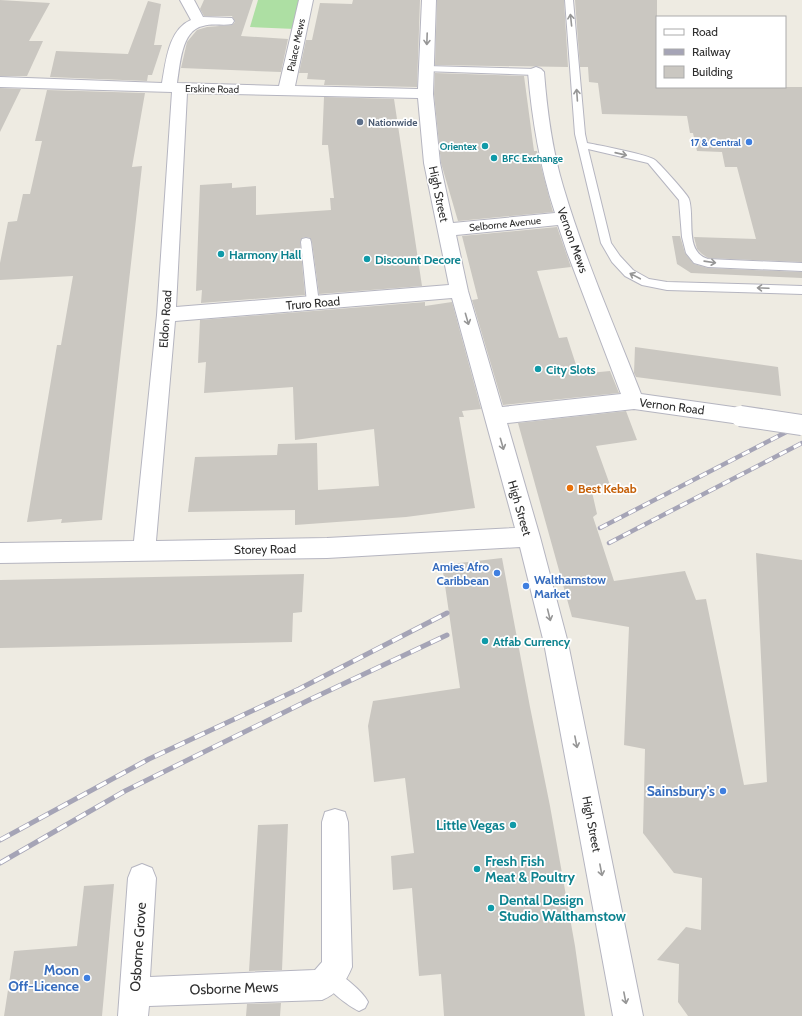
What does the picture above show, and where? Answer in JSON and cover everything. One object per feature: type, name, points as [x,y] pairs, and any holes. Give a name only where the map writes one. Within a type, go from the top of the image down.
[{"type":"street","points":[[188,0],[198,22],[227,21]]},
{"type":"street","name":"Palace Mews","points":[[286,91],[306,0]]},
{"type":"street","name":"High Street","points":[[429,0],[425,94],[432,163],[459,291],[503,415],[529,537],[556,643],[628,1016]]},
{"type":"street","name":"Eldon Road","points":[[144,550],[166,315],[175,88],[180,40],[186,29],[198,22]]},
{"type":"street","name":"Vernon Mews","points":[[536,72],[539,110],[554,185],[564,218],[634,401]]},
{"type":"street","name":"Erskine Road","points":[[0,82],[425,94]]},
{"type":"street","name":"Selborne Avenue","points":[[446,230],[564,218]]},
{"type":"street","name":"Truro Road","points":[[166,315],[459,291]]},
{"type":"street","name":"Vernon Road","points":[[503,415],[634,401],[802,425]]},
{"type":"street","name":"Storey Road","points":[[0,553],[327,548],[529,537]]},
{"type":"street","points":[[329,977],[337,967],[335,822]]},
{"type":"street","name":"Osborne Grove","points":[[134,1004],[142,878]]},
{"type":"street","name":"Osborne Mews","points":[[134,1004],[322,985],[329,977]]},
{"type":"lane","points":[[569,0],[580,134],[606,243],[616,259],[628,272],[646,282],[667,286],[802,290]]},
{"type":"lane","points":[[426,69],[536,72]]},
{"type":"lane","points":[[583,145],[651,161],[684,199],[687,237],[691,253],[698,260],[708,263],[802,267]]},
{"type":"lane","points":[[306,242],[313,303]]},
{"type":"lane","points":[[329,977],[359,1002]]},
{"type":"green space","points":[[258,0],[303,0],[295,29],[250,27]]},
{"type":"building","points":[[0,0],[50,3],[29,41],[43,41],[27,76],[0,76]]},
{"type":"building","points":[[204,0],[253,0],[241,36],[288,39],[281,72],[181,68],[187,42],[197,30],[207,27],[232,25],[235,22],[232,16],[204,16],[200,9]]},
{"type":"building","points":[[353,0],[420,0],[417,87],[324,85],[325,80],[307,79],[308,73],[299,73],[306,40],[312,40],[320,3],[352,4]]},
{"type":"building","points":[[437,0],[564,0],[568,67],[435,65]]},
{"type":"building","name":"17 & Central","points":[[575,0],[657,0],[656,88],[802,87],[802,262],[708,258],[702,254],[697,249],[694,237],[756,239],[737,167],[725,167],[722,152],[697,151],[693,133],[690,133],[687,116],[602,114],[598,83],[589,82],[588,67],[580,67]]},
{"type":"building","points":[[148,1],[161,4],[154,45],[162,45],[152,75],[148,75],[147,81],[50,77],[56,51],[128,54]]},
{"type":"building","points":[[435,73],[524,76],[534,151],[537,151],[553,212],[458,221],[441,163],[434,94]]},
{"type":"building","points":[[0,88],[21,89],[0,132]]},
{"type":"building","points":[[47,90],[145,93],[132,167],[142,166],[102,520],[61,523],[62,519],[27,522],[57,345],[61,345],[73,276],[0,280],[0,263],[8,222],[17,221],[23,194],[30,194],[42,141],[35,141]]},
{"type":"building","points":[[324,97],[394,99],[422,286],[319,294],[312,242],[310,238],[306,237],[302,238],[300,242],[305,295],[201,303],[202,290],[196,291],[200,185],[232,183],[232,188],[256,186],[256,215],[331,210],[330,198],[334,198],[328,145],[322,145]]},
{"type":"building","points":[[557,227],[571,267],[537,271],[559,338],[567,337],[579,374],[610,371],[619,393],[503,405],[472,300],[478,299],[462,236]]},
{"type":"building","points":[[672,236],[680,236],[685,253],[694,264],[708,268],[802,272],[802,278],[691,273],[677,264]]},
{"type":"building","points":[[425,302],[425,306],[452,302],[481,409],[462,411],[464,417],[459,417],[475,508],[406,517],[295,525],[295,510],[188,512],[195,457],[277,455],[278,444],[317,443],[318,490],[379,486],[374,429],[295,440],[293,387],[204,393],[206,362],[198,363],[200,320]]},
{"type":"building","points":[[635,347],[778,367],[781,396],[636,377],[634,373]]},
{"type":"building","name":"Sainsbury's","points":[[626,411],[637,440],[596,446],[610,485],[592,492],[597,514],[593,517],[614,581],[685,571],[696,600],[706,599],[744,785],[767,782],[756,553],[802,560],[802,1016],[688,1016],[678,1002],[679,964],[657,960],[686,927],[701,930],[702,878],[674,873],[643,833],[645,749],[624,745],[629,627],[572,617],[518,423]]},
{"type":"building","points":[[502,558],[550,806],[575,946],[585,1016],[444,1016],[441,974],[419,976],[412,888],[393,890],[391,856],[414,853],[405,778],[374,782],[368,726],[373,701],[460,688],[442,565]]},
{"type":"building","points":[[304,574],[302,612],[293,613],[292,642],[0,648],[0,580]]},
{"type":"building","points":[[288,824],[282,970],[249,971],[258,825]]},
{"type":"building","points":[[114,884],[102,1016],[4,1016],[14,951],[77,946],[84,886]]},
{"type":"building","points":[[281,1003],[280,1016],[246,1016],[247,1004]]},
{"type":"railway","points":[[600,528],[802,424]]},
{"type":"railway","points":[[609,543],[802,443]]},
{"type":"railway","points":[[0,840],[149,759],[299,689],[447,613]]},
{"type":"railway","points":[[0,863],[125,791],[309,700],[447,635]]},
{"type":"place","name":"Nationwide","points":[[360,122]]},
{"type":"place","name":"17 & Central","points":[[749,142]]},
{"type":"place","name":"Orientex","points":[[485,146]]},
{"type":"place","name":"BFC Exchange","points":[[494,158]]},
{"type":"place","name":"Harmony Hall","points":[[221,254]]},
{"type":"place","name":"Discount Decore","points":[[367,259]]},
{"type":"place","name":"City Slots","points":[[538,369]]},
{"type":"place","name":"Best Kebab","points":[[570,488]]},
{"type":"place","name":"Amies Afro Caribbean","points":[[497,573]]},
{"type":"place","name":"Walthamstow Market","points":[[526,586]]},
{"type":"place","name":"Atfab Currency","points":[[485,641]]},
{"type":"place","name":"Sainsbury's","points":[[723,791]]},
{"type":"place","name":"Little Vegas","points":[[513,825]]},
{"type":"place","name":"Fresh Fish Meat & Poultry","points":[[477,869]]},
{"type":"place","name":"Dental Design Studio Walthamstow","points":[[491,908]]},
{"type":"place","name":"Moon Off-Licence","points":[[87,978]]}]
